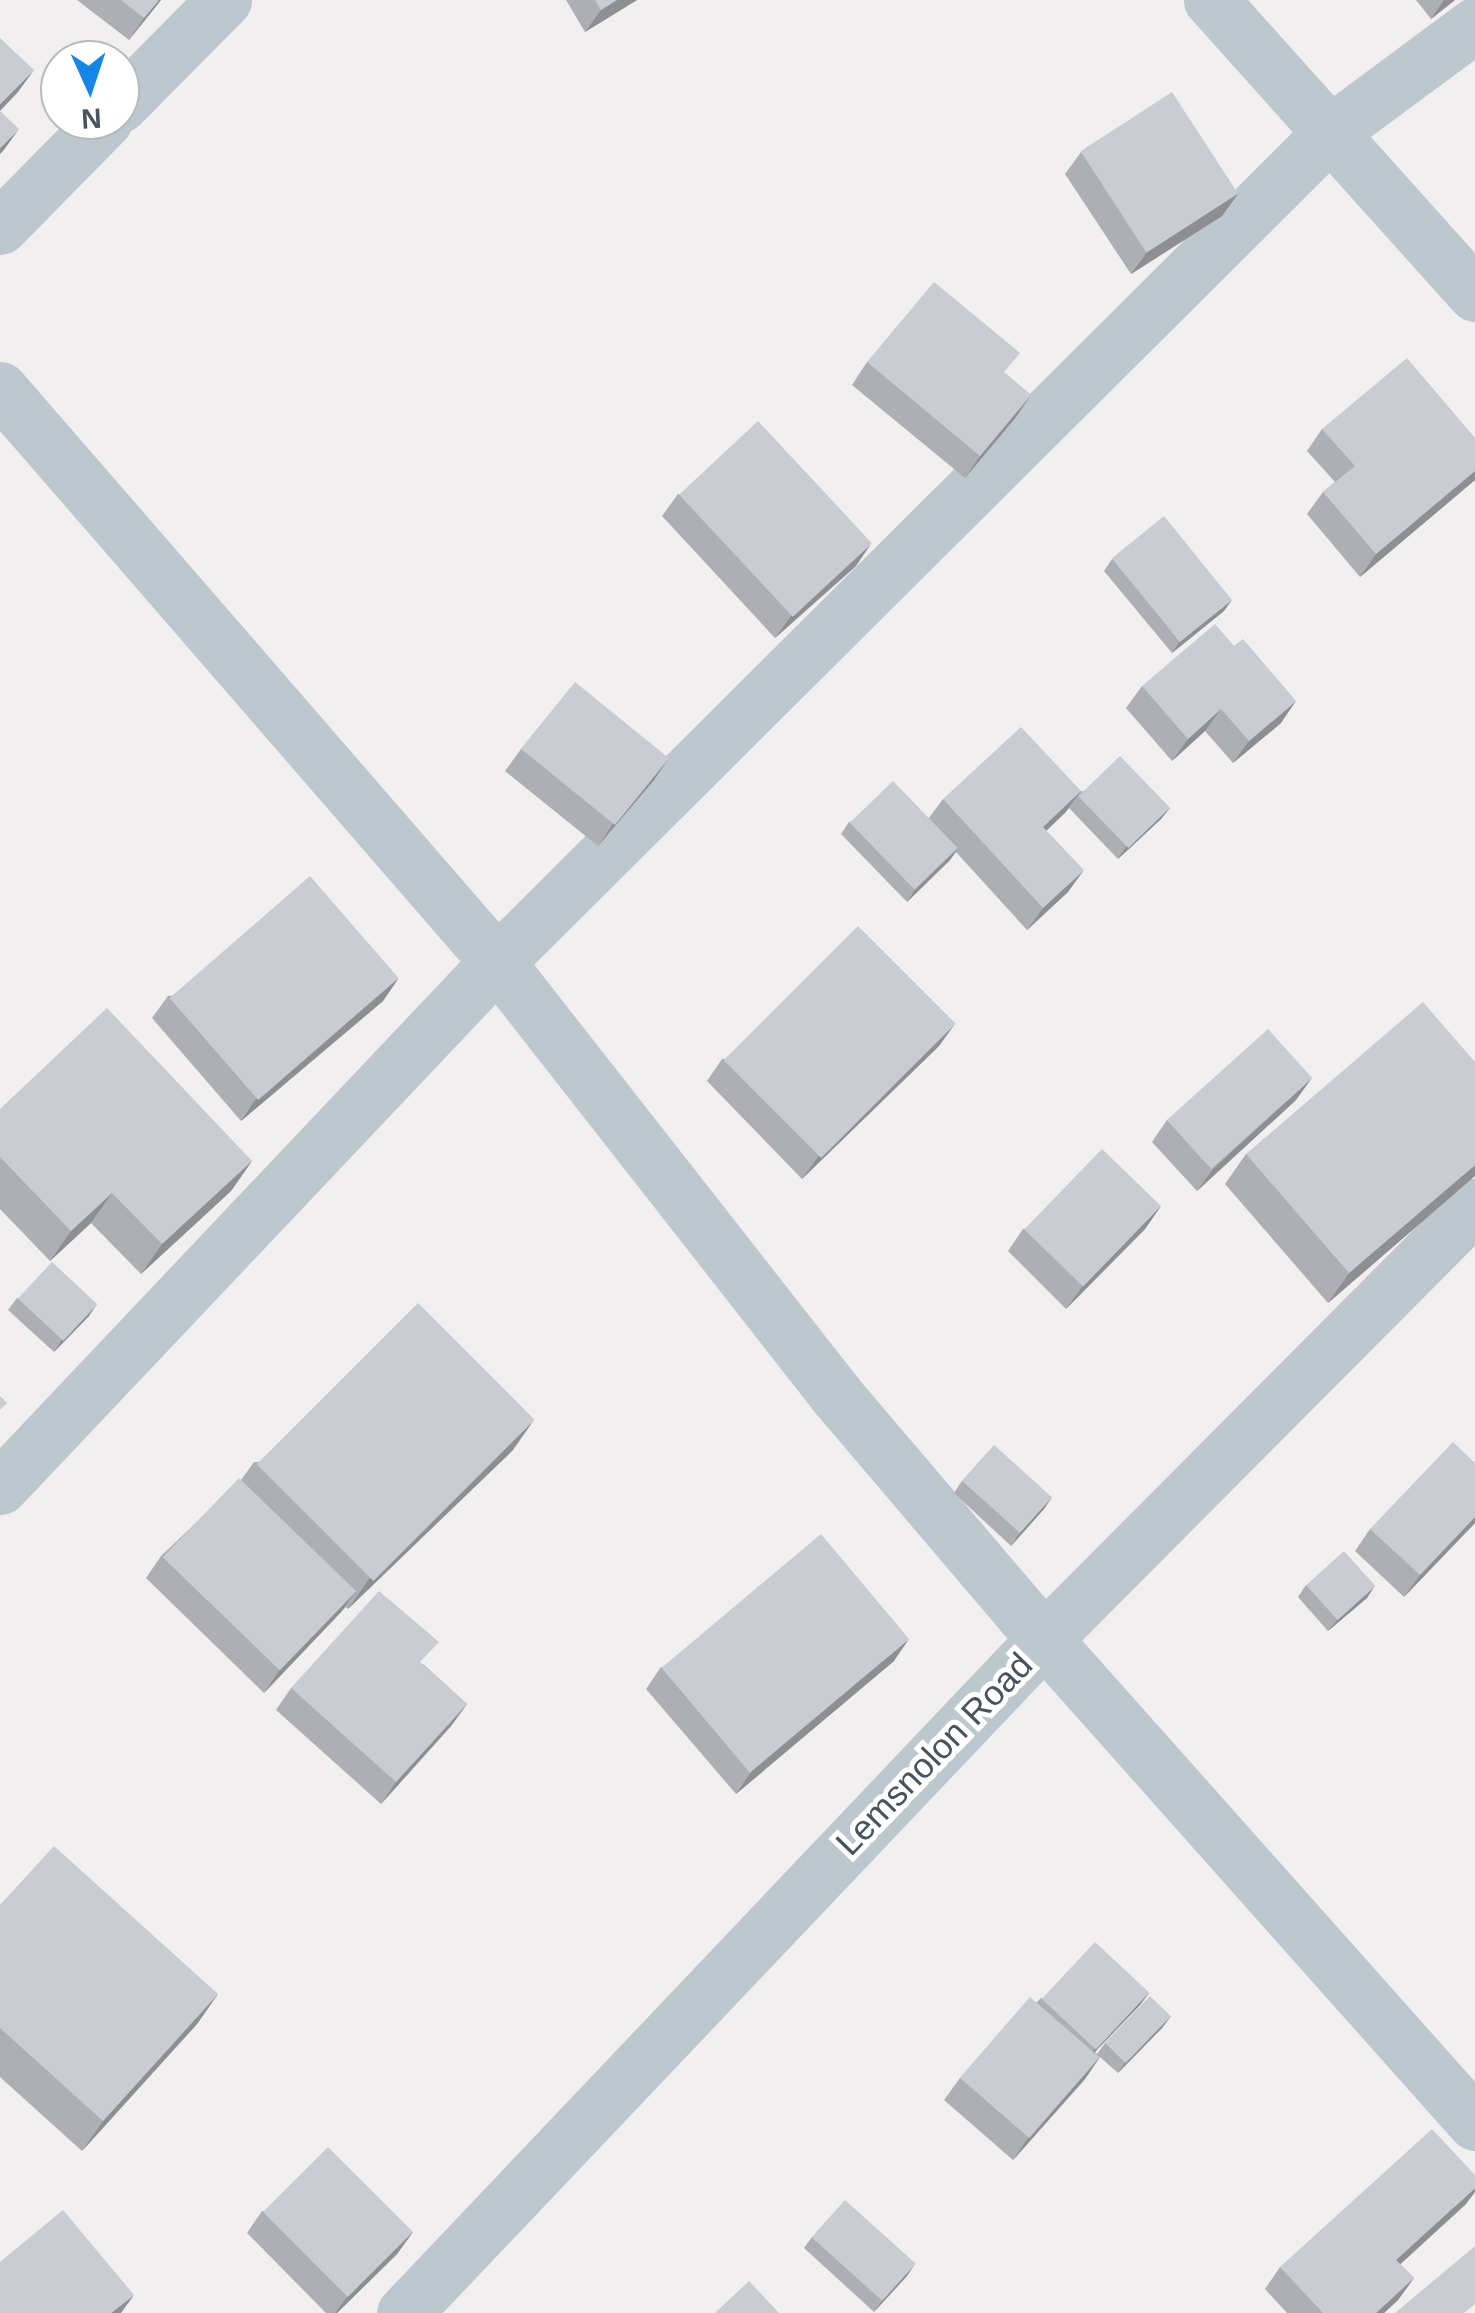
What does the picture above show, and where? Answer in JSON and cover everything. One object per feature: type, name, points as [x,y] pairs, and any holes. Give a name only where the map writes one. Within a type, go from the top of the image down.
[{"type":"street","points":[[140,85],[224,0]]},
{"type":"street","points":[[1211,0],[1333,130],[1475,294]]},
{"type":"street","points":[[0,1487],[497,962],[1333,130],[1475,26]]},
{"type":"street","points":[[0,227],[86,140]]},
{"type":"street","points":[[0,389],[497,962],[837,1396],[1044,1639],[1475,2123]]},
{"type":"street","name":"Lemsnolon Road","points":[[404,2313],[1044,1639],[1475,1206]]},
{"type":"building","points":[[121,0],[159,0],[144,18]]},
{"type":"building","points":[[595,0],[617,0],[601,10]]},
{"type":"building","points":[[0,38],[34,70],[0,104]]},
{"type":"building","points":[[1172,92],[1238,193],[1146,253],[1081,151]]},
{"type":"building","points":[[0,111],[19,129],[0,148]]},
{"type":"building","points":[[934,282],[1020,353],[1004,372],[1031,395],[980,456],[867,362]]},
{"type":"building","points":[[1407,358],[1475,438],[1475,471],[1376,554],[1323,492],[1355,466],[1322,429]]},
{"type":"building","points":[[758,421],[872,543],[793,617],[679,495]]},
{"type":"building","points":[[1164,516],[1232,600],[1180,642],[1112,558]]},
{"type":"building","points":[[1215,624],[1234,646],[1243,639],[1296,701],[1249,741],[1221,709],[1188,739],[1142,686]]},
{"type":"building","points":[[575,682],[669,758],[615,825],[521,749]]},
{"type":"building","points":[[1021,727],[1081,791],[1043,827],[1084,870],[1043,908],[943,799]]},
{"type":"building","points":[[1120,756],[1170,808],[1128,848],[1078,796]]},
{"type":"building","points":[[893,781],[958,848],[914,890],[850,823]]},
{"type":"building","points":[[310,876],[399,978],[258,1100],[170,998]]},
{"type":"building","points":[[858,926],[956,1024],[821,1158],[724,1060]]},
{"type":"building","points":[[1423,1002],[1475,1062],[1475,1165],[1349,1273],[1246,1154]]},
{"type":"building","points":[[107,1008],[252,1161],[162,1244],[112,1193],[71,1231],[0,1157],[0,1109]]},
{"type":"building","points":[[1268,1029],[1312,1078],[1211,1169],[1167,1120]]},
{"type":"building","points":[[1102,1149],[1161,1206],[1083,1287],[1024,1230]]},
{"type":"building","points":[[52,1262],[97,1304],[63,1341],[18,1299]]},
{"type":"building","points":[[418,1303],[535,1420],[373,1581],[257,1464]]},
{"type":"building","points":[[1453,1442],[1475,1463],[1475,1517],[1420,1575],[1370,1529]]},
{"type":"building","points":[[994,1445],[1052,1497],[1020,1533],[962,1481]]},
{"type":"building","points":[[239,1478],[356,1591],[280,1670],[163,1557]]},
{"type":"building","points":[[821,1534],[909,1639],[750,1773],[662,1668]]},
{"type":"building","points":[[1344,1551],[1375,1586],[1338,1620],[1306,1585]]},
{"type":"building","points":[[379,1591],[439,1642],[420,1662],[467,1704],[396,1782],[291,1688]]},
{"type":"building","points":[[54,1846],[218,1994],[103,2121],[0,2028],[0,1905]]},
{"type":"building","points":[[1095,1942],[1149,1992],[1096,2050],[1042,1999]]},
{"type":"building","points":[[1150,1996],[1171,2016],[1126,2063],[1105,2043]]},
{"type":"building","points":[[1030,1997],[1099,2057],[1029,2138],[960,2078]]},
{"type":"building","points":[[1432,2129],[1475,2175],[1475,2188],[1396,2260],[1414,2278],[1376,2313],[1323,2313],[1280,2267]]},
{"type":"building","points":[[328,2147],[413,2232],[348,2297],[263,2212]]},
{"type":"building","points":[[845,2200],[916,2264],[882,2301],[812,2237]]},
{"type":"building","points":[[63,2210],[134,2295],[111,2313],[0,2313],[0,2262]]},
{"type":"building","points":[[1475,2246],[1475,2304],[1464,2313],[1395,2313]]},
{"type":"building","points":[[749,2281],[779,2313],[715,2313]]}]
